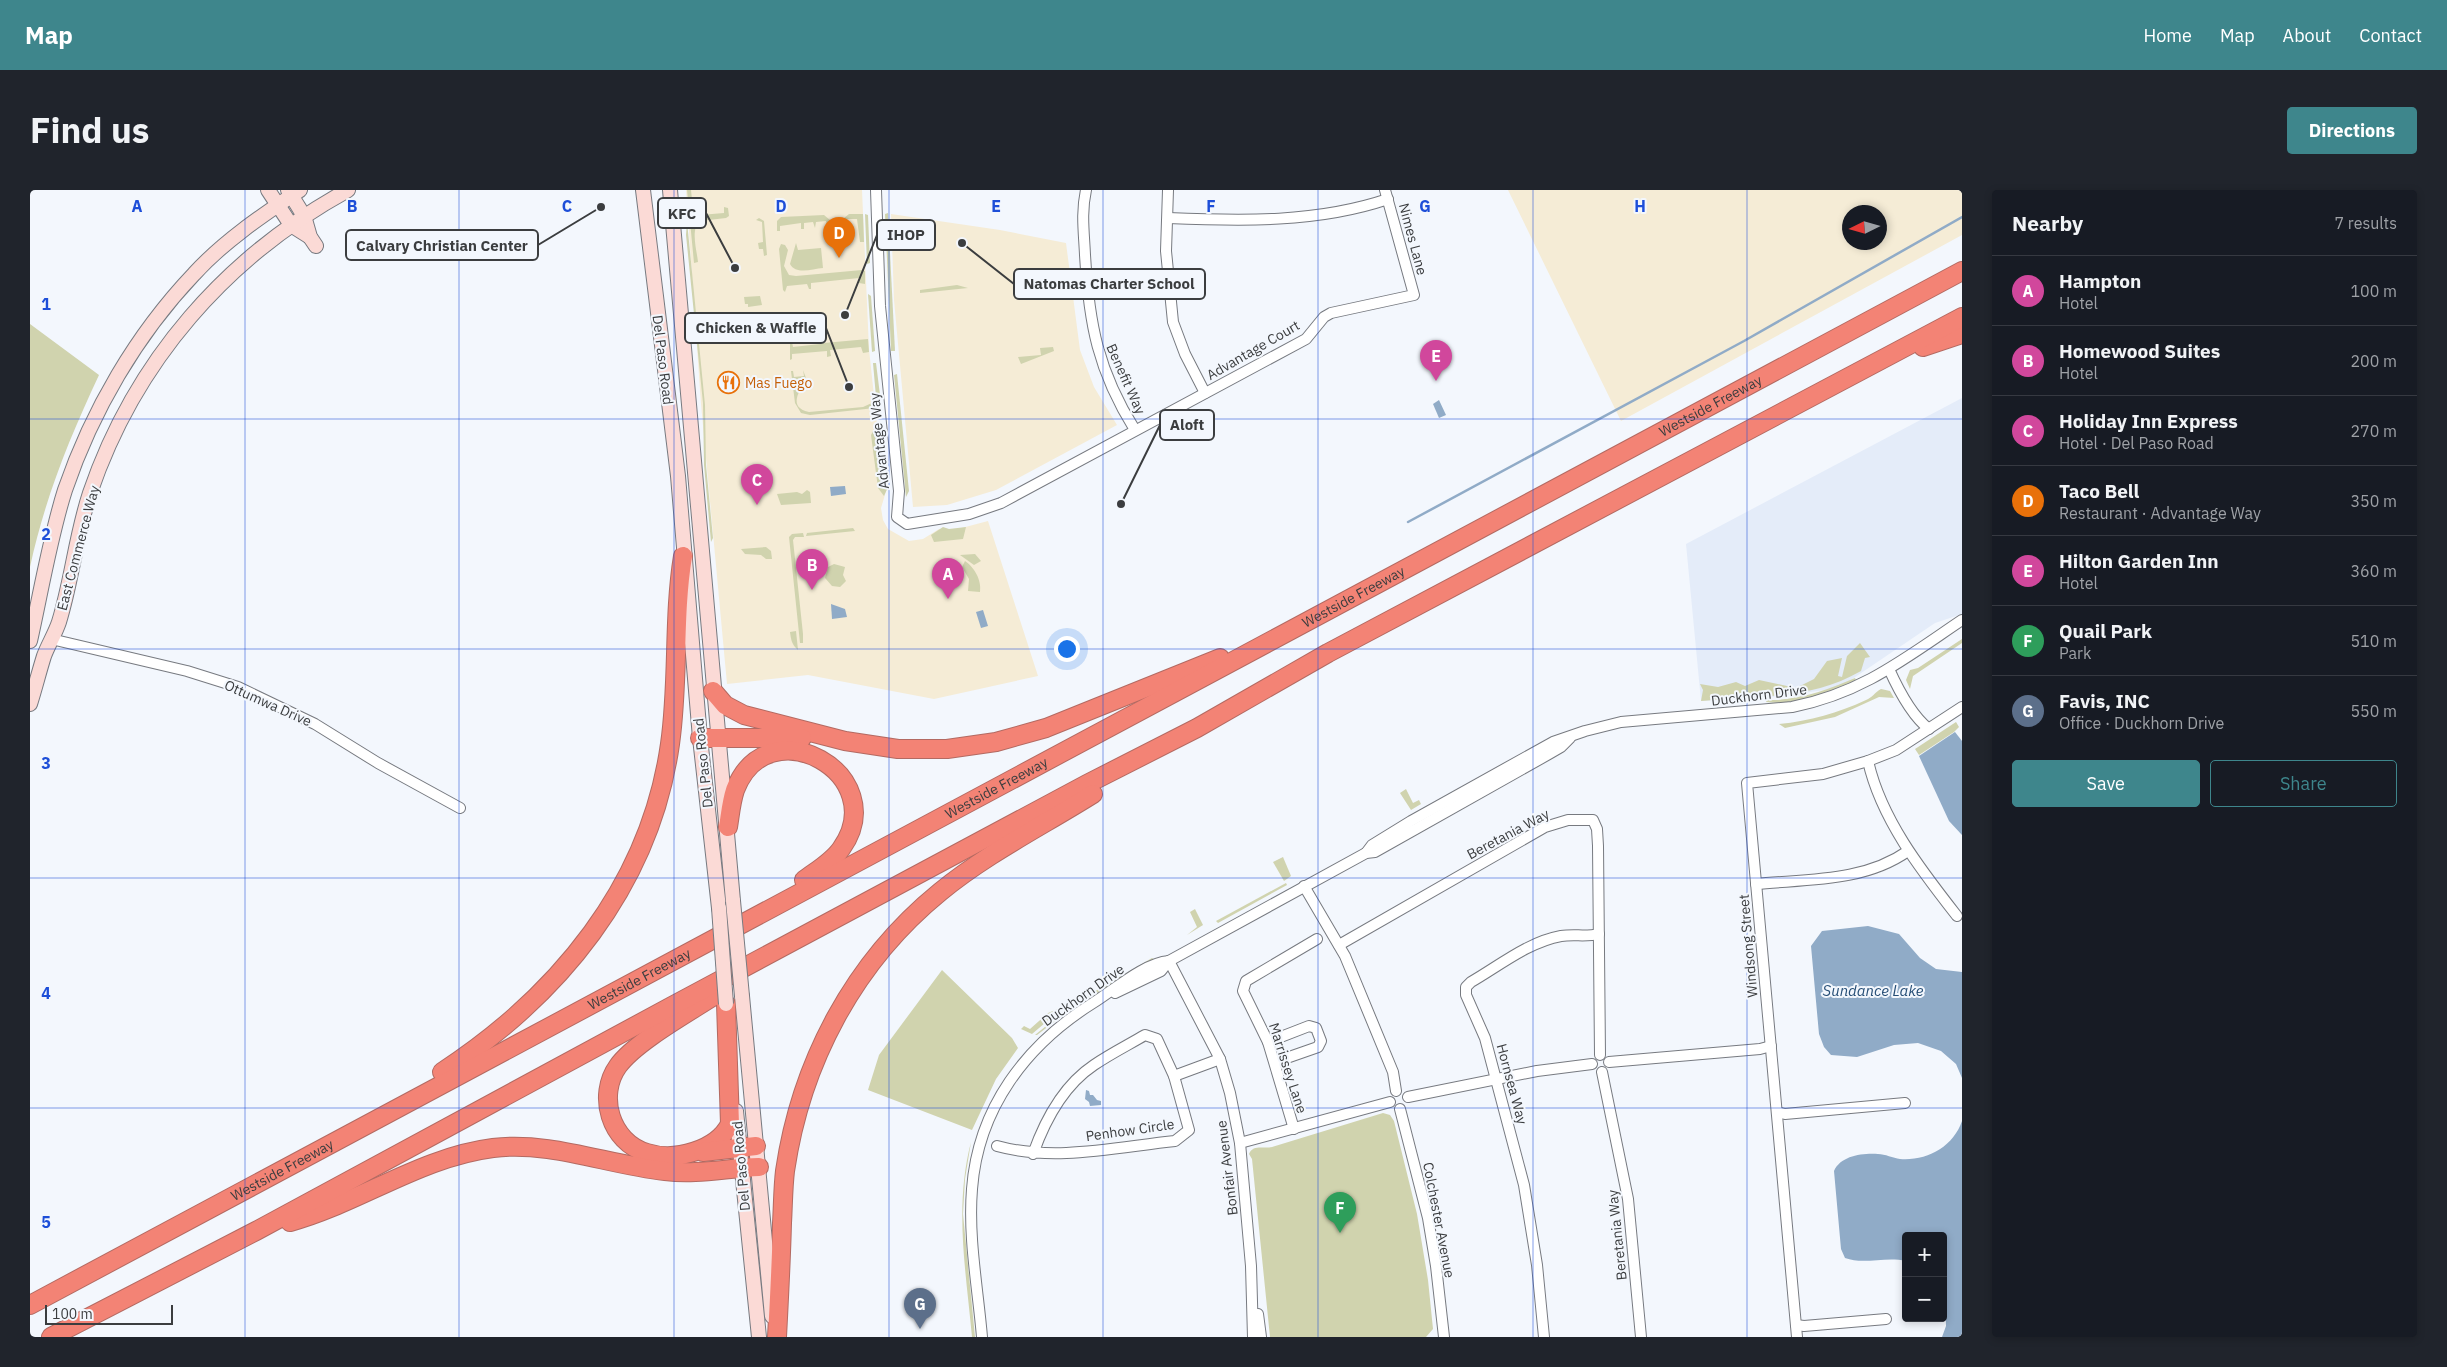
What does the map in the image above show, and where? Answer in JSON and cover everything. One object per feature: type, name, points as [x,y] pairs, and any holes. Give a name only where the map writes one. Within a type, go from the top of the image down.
[{"type":"highway","points":[[1811,351],[1962,259]]},
{"type":"highway","name":"Westside Freeway","points":[[30,1305],[1962,271]]},
{"type":"highway","points":[[775,1337],[785,1172],[794,1124],[813,1064],[838,1012],[853,988],[896,934],[941,891],[985,861],[1198,728],[1328,652],[1962,317]]},
{"type":"highway","points":[[1898,352],[1930,346],[1962,334]]},
{"type":"highway","points":[[346,1135],[477,1049],[528,1007],[584,944],[617,896],[645,838],[665,771],[674,712],[679,582],[683,556]]},
{"type":"highway","points":[[709,738],[783,737],[845,741],[898,749],[925,750],[996,742],[1046,728],[1214,660],[1260,647]]},
{"type":"highway","points":[[713,691],[725,705],[744,715],[845,741]]},
{"type":"highway","points":[[51,1337],[256,1231],[1087,784],[1198,728]]},
{"type":"highway","points":[[728,828],[733,798],[740,779],[753,764],[779,752],[800,751],[821,758],[837,771],[851,796],[853,818],[847,839],[842,848],[828,863],[754,917]]},
{"type":"highway","points":[[747,1146],[687,1153],[647,1153],[629,1142],[613,1122],[607,1102],[607,1090],[613,1075],[633,1050],[792,944]]},
{"type":"highway","points":[[687,1153],[718,1140],[726,1133],[730,1124],[726,1004]]},
{"type":"highway","points":[[256,1231],[302,1218],[439,1162],[474,1151],[494,1148],[542,1148],[692,1174],[759,1167]]},
{"type":"main road","points":[[268,190],[291,225],[313,242],[293,192]]},
{"type":"main road","name":"East Commerce Way","points":[[30,704],[51,639],[59,622],[76,542],[96,476],[122,417],[144,380],[166,346],[222,280],[248,256],[291,225],[348,190]]},
{"type":"main road","name":"Del Paso Road","points":[[670,190],[700,514],[713,691],[709,738],[726,1004],[747,1146],[759,1167],[775,1337]]},
{"type":"main road","name":"Del Paso Road","points":[[642,191],[678,476],[683,556],[709,738],[728,828],[742,996],[747,1146],[741,1168],[759,1337]]},
{"type":"main road","name":"East Commerce Way","points":[[30,637],[65,491],[92,423],[122,368],[159,316],[194,274],[241,231],[293,192]]},
{"type":"main road","name":"Ottumwa Drive","points":[[30,637],[51,639]]},
{"type":"street","name":"Advantage Way","points":[[876,190],[880,306],[898,491],[897,517],[902,523],[953,517],[990,507],[1135,430]]},
{"type":"street","name":"Benefit Way","points":[[1086,190],[1082,224],[1094,337],[1102,366],[1135,430]]},
{"type":"street","points":[[1168,190],[1166,251],[1173,322],[1185,354],[1206,393]]},
{"type":"street","points":[[1168,218],[1254,220],[1295,217],[1359,209],[1387,195]]},
{"type":"street","name":"Nimes Lane","points":[[1387,195],[1414,294]]},
{"type":"street","points":[[1087,283],[1169,275]]},
{"type":"street","name":"Advantage Court","points":[[1135,430],[1306,339],[1324,317],[1331,313],[1414,294]]},
{"type":"street","name":"Duckhorn Drive","points":[[982,1337],[971,1216],[974,1173],[984,1132],[1006,1086],[1031,1052],[1070,1018],[1097,1000],[1162,971],[1169,961],[1366,853],[1375,852],[1549,754],[1561,747],[1570,738],[1585,731],[1621,722],[1792,707],[1816,702],[1850,690],[1889,669],[1962,620]]},
{"type":"street","name":"Ottumwa Drive","points":[[51,639],[187,670],[238,687],[315,724],[378,764],[460,808]]},
{"type":"street","points":[[1889,669],[1895,682],[1922,724],[1929,729]]},
{"type":"street","name":"Windsong Street","points":[[1797,1337],[1747,783],[1823,774],[1868,761],[1896,750],[1962,707]]},
{"type":"street","points":[[1868,761],[1870,772],[1908,851],[1958,916]]},
{"type":"street","name":"Beretania Way","points":[[1339,944],[1545,827],[1558,822],[1582,819],[1593,820],[1597,829],[1600,1055]]},
{"type":"street","points":[[1756,884],[1859,874],[1884,866],[1908,851]]},
{"type":"street","points":[[1304,886],[1339,944],[1393,1072],[1396,1091]]},
{"type":"street","name":"Hornsea Way","points":[[1544,1337],[1531,1225],[1524,1185],[1485,1038],[1466,995],[1466,987],[1471,982],[1544,941],[1568,935],[1587,937],[1599,934]]},
{"type":"street","name":"Marrissey Lane","points":[[1294,1130],[1268,1042],[1243,991],[1246,981],[1317,939]]},
{"type":"street","name":"Bonfair Avenue","points":[[1169,961],[1220,1059],[1230,1093],[1240,1143],[1250,1266],[1253,1337]]},
{"type":"street","points":[[1268,1042],[1309,1026],[1316,1028],[1321,1041],[1318,1047],[1275,1062]]},
{"type":"street","name":"Penhow Circle","points":[[997,1146],[1033,1154],[1166,1142],[1182,1137],[1189,1130],[1174,1076],[1157,1040],[1145,1035],[1093,1065],[1067,1090],[1041,1132],[1033,1154]]},
{"type":"street","points":[[1609,1062],[1760,1049],[1771,1046]]},
{"type":"street","points":[[1600,1055],[1606,1056],[1609,1062],[1607,1069],[1602,1072],[1597,1071],[1592,1064],[1595,1057],[1600,1055]]},
{"type":"street","points":[[1174,1076],[1220,1059]]},
{"type":"street","points":[[1408,1097],[1567,1066],[1592,1064]]},
{"type":"street","name":"Beretania Way","points":[[1602,1072],[1628,1199],[1641,1337]]},
{"type":"street","points":[[1396,1091],[1405,1092],[1408,1097],[1408,1104],[1400,1109],[1394,1108],[1390,1102],[1391,1094],[1396,1091]]},
{"type":"street","points":[[1240,1143],[1294,1130],[1390,1102]]},
{"type":"street","points":[[1777,1112],[1785,1114],[1905,1103]]},
{"type":"street","name":"Colchester Avenue","points":[[1400,1109],[1428,1218],[1436,1266],[1444,1337]]},
{"type":"street","name":"Bonfair Avenue","points":[[1250,1266],[1261,1337]]},
{"type":"street","points":[[1796,1325],[1804,1326],[1886,1319]]},
{"type":"shaded area","points":[[686,190],[862,190],[869,349],[883,481],[887,488],[881,508],[883,520],[888,529],[909,541],[923,539],[939,529],[954,530],[988,521],[1038,676],[934,699],[808,675],[727,684],[701,404]]},
{"type":"shaded area","points":[[1508,190],[1962,190],[1962,235],[1621,421]]},
{"type":"shaded area","points":[[891,214],[1000,230],[1066,243],[1080,350],[1094,387],[1117,425],[996,490],[947,505],[913,507],[894,300]]},
{"type":"shaded area","points":[[1962,398],[1962,614],[1935,623],[1839,688],[1775,697],[1701,701],[1686,544]]},
{"type":"green space","points":[[687,190],[691,190],[693,209],[698,209],[700,215],[724,213],[724,207],[728,208],[729,216],[700,221],[697,225],[695,235],[698,262],[694,263]]},
{"type":"green space","points":[[888,213],[895,351],[891,351],[885,214]]},
{"type":"green space","points":[[849,214],[863,214],[864,242],[860,242],[857,219],[847,219],[847,224],[844,224],[844,218]]},
{"type":"green space","points":[[865,214],[868,215],[870,263],[867,264]]},
{"type":"green space","points":[[824,215],[830,220],[830,227],[827,226],[826,221],[816,222],[815,228],[813,222],[804,223],[804,229],[801,229],[801,223],[780,226],[780,231],[777,231],[777,221],[781,217]]},
{"type":"green space","points":[[759,218],[764,221],[767,255],[764,256],[763,249],[759,249],[758,243],[763,242],[762,222],[756,220]]},
{"type":"green space","points":[[687,221],[705,405],[706,465],[713,538],[711,542],[704,465],[703,403],[686,235]]},
{"type":"green space","points":[[796,243],[798,250],[821,248],[823,268],[800,270],[793,267],[790,264]]},
{"type":"green space","points":[[781,244],[785,245],[788,250],[784,266],[789,275],[862,270],[865,271],[865,284],[859,283],[859,278],[811,283],[811,289],[809,289],[807,284],[787,286],[785,292],[783,290],[779,249]]},
{"type":"green space","points":[[957,285],[968,288],[920,293],[920,290]]},
{"type":"green space","points":[[868,294],[871,296],[875,351],[872,352]]},
{"type":"green space","points":[[760,296],[762,305],[748,307],[748,304],[745,304],[744,297]]},
{"type":"green space","points":[[30,324],[99,375],[59,469],[43,517],[30,567]]},
{"type":"green space","points":[[820,338],[823,338],[824,343],[868,339],[869,352],[863,353],[861,347],[830,350],[831,356],[827,357],[827,351],[792,354],[792,359],[790,360],[790,341],[793,347],[820,344]]},
{"type":"green space","points":[[1053,347],[1054,351],[1021,364],[1018,357],[1041,355],[1040,348]]},
{"type":"green space","points":[[873,363],[876,363],[880,395],[876,397]]},
{"type":"green space","points":[[803,370],[806,378],[797,398],[798,406],[802,410],[809,412],[863,407],[874,402],[875,408],[810,415],[801,413],[795,403],[791,371],[793,371],[794,377],[804,376]]},
{"type":"green space","points":[[897,374],[909,491],[906,497],[894,375]]},
{"type":"green space","points":[[876,425],[883,480],[888,487],[884,496],[878,488],[871,435]]},
{"type":"green space","points":[[880,431],[883,431],[889,484],[885,479]]},
{"type":"green space","points":[[807,490],[810,492],[811,503],[781,505],[777,494],[797,492],[802,494]]},
{"type":"green space","points":[[943,527],[949,529],[966,527],[963,539],[934,542],[931,535]]},
{"type":"green space","points":[[853,528],[855,531],[806,536],[807,533]]},
{"type":"green space","points":[[803,533],[804,537],[795,537],[793,540],[803,634],[803,643],[800,643],[789,537],[792,534]]},
{"type":"green space","points":[[766,547],[771,551],[772,559],[766,559],[761,555],[745,554],[741,549]]},
{"type":"green space","points":[[975,554],[981,561],[974,565],[960,555]]},
{"type":"green space","points":[[965,561],[977,574],[980,592],[968,591],[969,579],[962,567]]},
{"type":"green space","points":[[834,564],[845,567],[843,575],[846,581],[840,587],[832,586],[825,578],[828,567]]},
{"type":"green space","points":[[796,631],[798,650],[792,642],[790,632]]},
{"type":"green space","points":[[1962,639],[1962,643],[1913,676],[1910,689],[1906,680],[1910,670],[1918,668]]},
{"type":"green space","points":[[1860,643],[1870,657],[1865,658],[1861,671],[1823,687],[1783,695],[1701,701],[1703,690],[1700,684],[1718,687],[1736,682],[1745,686],[1759,680],[1796,688],[1814,679],[1827,661],[1842,658],[1838,676],[1842,677],[1847,656]]},
{"type":"green space","points":[[1855,678],[1856,680],[1846,685],[1812,697],[1788,702],[1766,702],[1766,700],[1789,699],[1812,694]]},
{"type":"green space","points":[[1881,689],[1890,691],[1894,698],[1879,697],[1835,717],[1785,728],[1779,724],[1813,719],[1834,713],[1868,699]]},
{"type":"green space","points":[[1956,722],[1959,727],[1954,732],[1919,755],[1915,749]]},
{"type":"green space","points":[[1406,789],[1413,803],[1419,800],[1421,804],[1411,810],[1400,793]]},
{"type":"green space","points":[[1283,857],[1291,876],[1284,881],[1273,862]]},
{"type":"green space","points":[[1286,883],[1287,885],[1218,923],[1216,921]]},
{"type":"green space","points":[[1195,909],[1203,925],[1187,935],[1197,927],[1190,912]]},
{"type":"green space","points":[[1152,958],[1154,959],[1075,1006],[1035,1035],[1073,1004]]},
{"type":"green space","points":[[942,970],[1012,1038],[1018,1048],[996,1079],[972,1130],[868,1090],[879,1055]]},
{"type":"green space","points":[[1065,1006],[1032,1034],[1021,1029],[1024,1026],[1030,1029],[1048,1013]]},
{"type":"green space","points":[[1383,1113],[1390,1115],[1394,1121],[1417,1214],[1428,1280],[1433,1329],[1426,1337],[1270,1337],[1252,1159],[1249,1154],[1256,1148],[1272,1147]]},
{"type":"green space","points":[[971,1142],[965,1179],[963,1214],[975,1337],[972,1337],[962,1215],[966,1166]]},
{"type":"water","points":[[1439,400],[1446,415],[1439,418],[1433,404]]},
{"type":"water","points":[[845,486],[846,494],[831,496],[830,487]]},
{"type":"water","points":[[831,604],[845,609],[847,617],[832,619]]},
{"type":"water","points":[[983,610],[988,626],[981,628],[976,612]]},
{"type":"water","points":[[1955,732],[1962,741],[1962,835],[1949,821],[1919,756]]},
{"type":"water","name":"Sundance Lake","points":[[1868,926],[1899,934],[1920,958],[1936,969],[1962,972],[1962,1078],[1956,1064],[1941,1051],[1918,1043],[1894,1045],[1857,1057],[1831,1055],[1824,1047],[1819,1034],[1811,946],[1822,931]]},
{"type":"water","points":[[1086,1090],[1089,1091],[1090,1095],[1101,1101],[1101,1105],[1090,1106],[1089,1102],[1085,1099]]},
{"type":"water","points":[[1962,1121],[1962,1337],[1942,1337],[1947,1322],[1947,1232],[1902,1232],[1902,1260],[1891,1259],[1860,1261],[1845,1258],[1841,1249],[1834,1171],[1841,1162],[1858,1155],[1881,1154],[1900,1159],[1920,1158],[1946,1145],[1958,1130]]},
{"type":"waterway","points":[[1408,522],[1744,341],[1962,217]]},
{"type":"place","name":"Calvary Christian Center","points":[[601,207]]},
{"type":"place","name":"Natomas Charter School","points":[[962,243]]},
{"type":"place","name":"Taco Bell","points":[[839,258]]},
{"type":"place","name":"KFC","points":[[735,268]]},
{"type":"place","name":"IHOP","points":[[845,315]]},
{"type":"place","name":"Hilton Garden Inn","points":[[1436,381]]},
{"type":"place","name":"Mas Fuego","points":[[729,383]]},
{"type":"place","name":"Chicken & Waffle","points":[[849,387]]},
{"type":"place","name":"Aloft","points":[[1121,504]]},
{"type":"place","name":"Holiday Inn Express","points":[[757,505]]},
{"type":"place","name":"Homewood Suites","points":[[812,590]]},
{"type":"place","name":"Hampton","points":[[948,599]]},
{"type":"place","name":"Quail Park","points":[[1340,1233]]},
{"type":"place","name":"Favis, INC","points":[[920,1329]]}]
